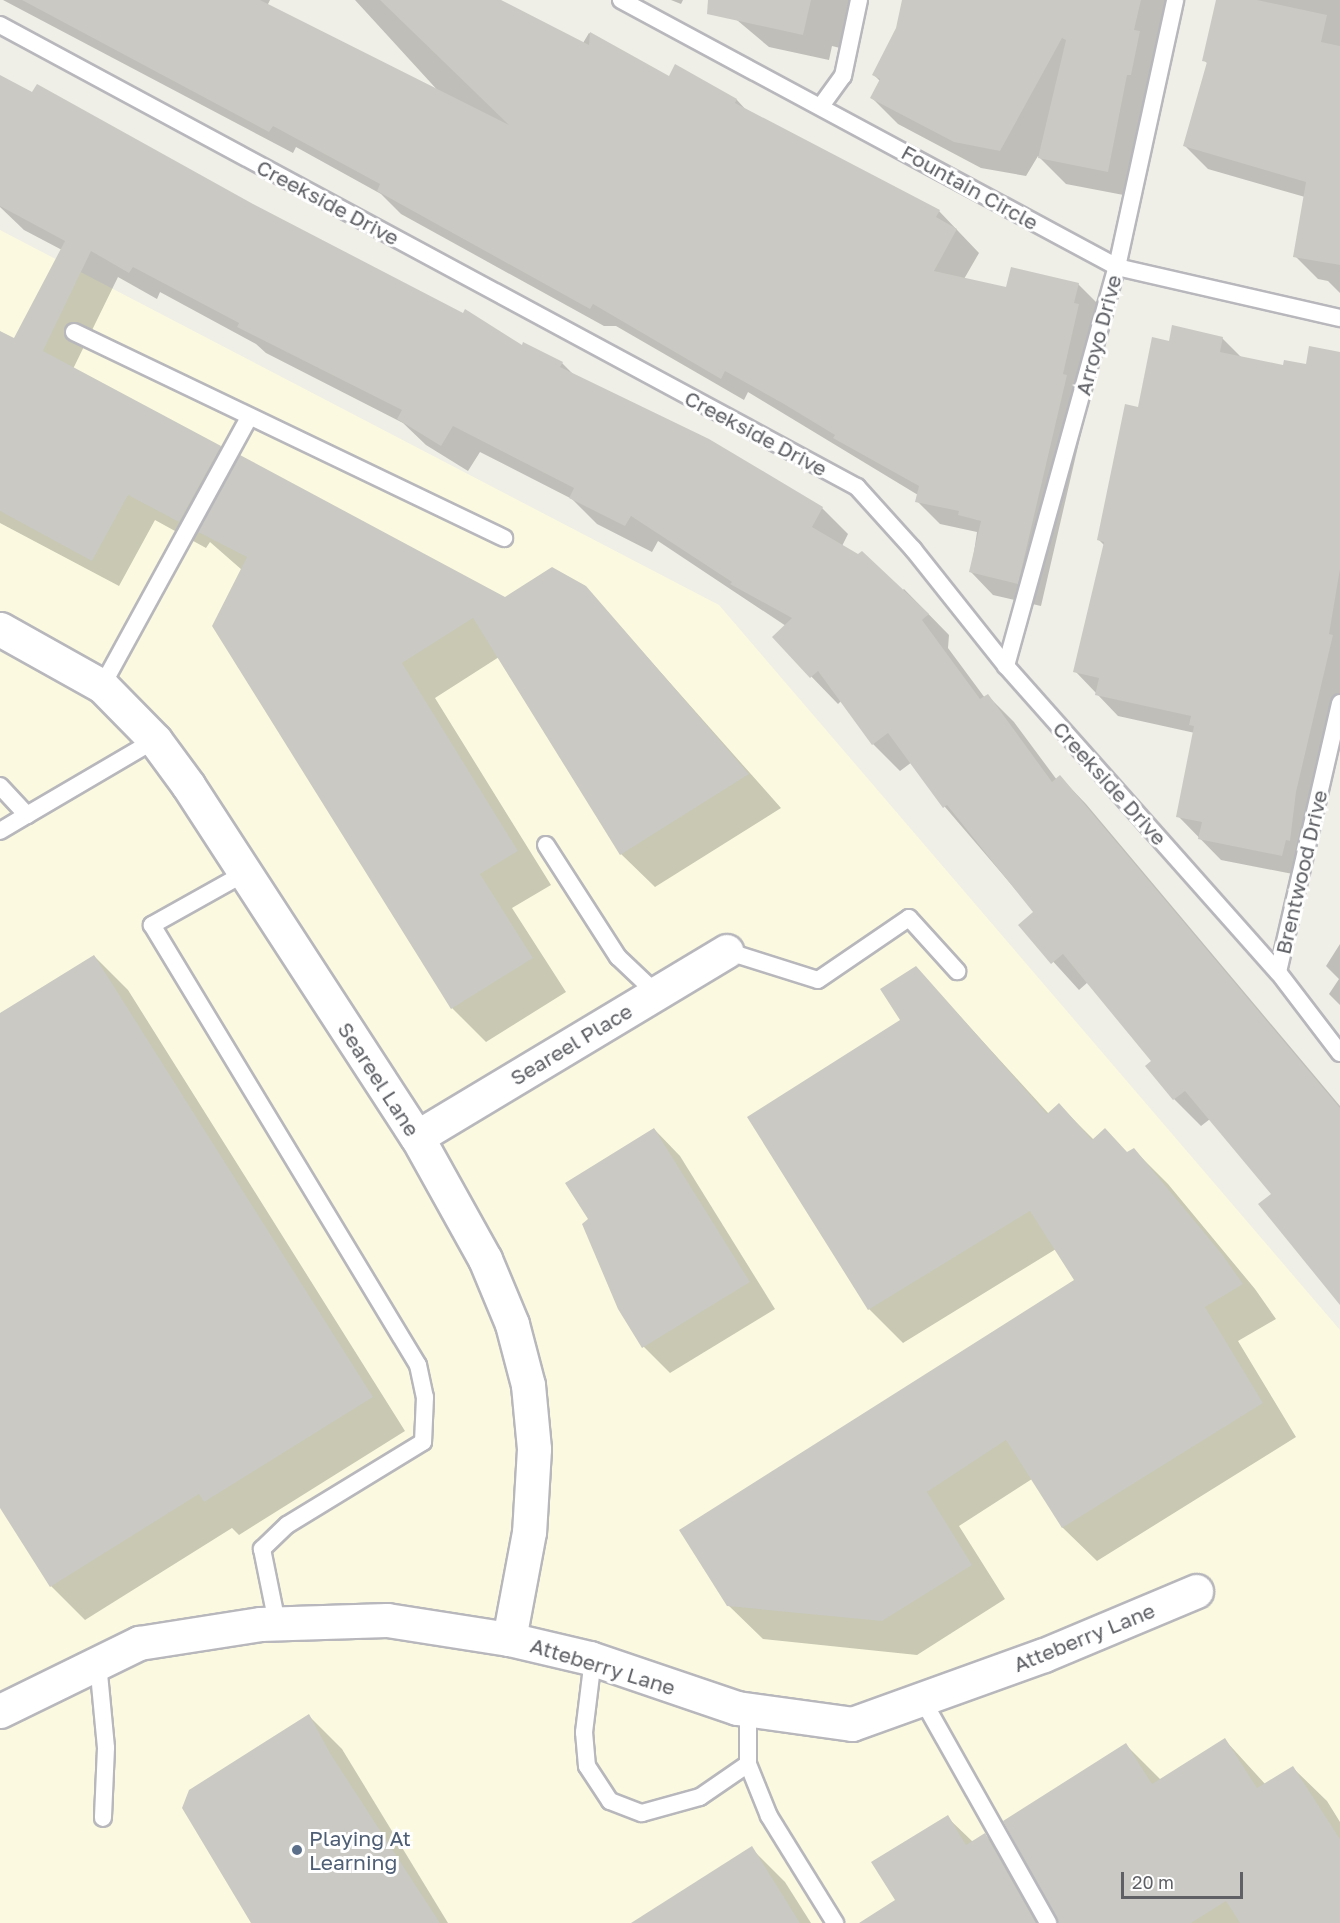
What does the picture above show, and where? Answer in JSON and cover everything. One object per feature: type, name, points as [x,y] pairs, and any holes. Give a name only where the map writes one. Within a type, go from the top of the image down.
[{"type":"street","name":"Seareel Lane","points":[[0,629],[102,686],[155,740],[245,873],[417,1137],[485,1259],[512,1324],[528,1385],[534,1449],[529,1532],[509,1639]]},
{"type":"street","name":"Seareel Place","points":[[417,1137],[726,951]]},
{"type":"street","name":"Atteberry Lane","points":[[0,1711],[139,1643],[277,1623],[387,1620],[509,1639],[593,1659],[748,1710],[852,1724],[1044,1655],[1196,1591]]},
{"type":"lane","name":"Fountain Circle","points":[[621,0],[1117,267],[1340,318]]},
{"type":"lane","points":[[821,106],[843,76],[859,0]]},
{"type":"lane","name":"Arroyo Drive","points":[[1006,666],[1117,267],[1174,0]]},
{"type":"lane","name":"Creekside Drive","points":[[0,25],[857,488],[913,549],[1006,666],[1278,972],[1340,1053]]},
{"type":"lane","points":[[74,332],[248,419],[504,538]]},
{"type":"lane","points":[[102,686],[248,419]]},
{"type":"lane","name":"Brentwood Drive","points":[[1278,972],[1340,703]]},
{"type":"lane","points":[[0,831],[155,740]]},
{"type":"lane","points":[[0,786],[27,815]]},
{"type":"lane","points":[[546,845],[618,957],[656,993]]},
{"type":"lane","points":[[245,873],[152,925],[418,1365],[425,1398],[423,1442],[287,1525],[262,1549],[277,1623]]},
{"type":"lane","points":[[726,951],[818,980],[909,918],[957,971]]},
{"type":"lane","points":[[593,1659],[584,1732],[587,1766],[610,1801],[642,1813],[700,1797],[748,1764]]},
{"type":"lane","points":[[98,1663],[106,1748],[103,1818]]},
{"type":"lane","points":[[921,1699],[1048,1923]]},
{"type":"lane","points":[[748,1710],[748,1764],[769,1816],[835,1923]]},
{"type":"shaded area","points":[[0,230],[719,605],[1340,1330],[1340,1923],[0,1923]]},
{"type":"building","points":[[22,0],[260,0],[509,125],[380,0],[501,0],[589,45],[590,32],[669,76],[675,64],[737,99],[735,103],[940,210],[936,217],[957,229],[934,271],[1006,287],[1011,267],[1079,283],[1074,303],[1079,304],[1063,374],[1067,375],[1018,584],[969,572],[981,521],[958,515],[959,511],[915,502],[919,486],[833,438],[835,435],[784,404],[725,371],[721,379],[593,304],[590,309],[377,191],[380,184],[273,126],[269,132]]},
{"type":"building","points":[[708,0],[811,0],[803,35],[707,14]]},
{"type":"building","points":[[902,0],[1141,0],[1134,30],[1140,31],[1131,75],[1127,75],[1108,172],[1038,158],[1066,40],[1062,38],[1000,151],[954,142],[870,98],[880,79],[872,75],[896,28]]},
{"type":"building","points":[[1216,0],[1257,0],[1327,15],[1321,42],[1340,46],[1340,265],[1293,257],[1306,182],[1183,146],[1207,62],[1202,61]]},
{"type":"building","points":[[0,75],[32,92],[37,84],[253,204],[463,313],[465,309],[522,345],[523,342],[563,362],[560,367],[709,439],[823,507],[812,527],[858,554],[862,551],[929,614],[922,620],[980,699],[988,694],[1052,782],[1060,775],[1340,1108],[1340,1305],[1258,1204],[1271,1194],[1185,1091],[1173,1100],[1145,1066],[1151,1061],[1063,954],[1051,964],[1018,925],[1033,912],[947,805],[943,808],[888,733],[872,745],[818,671],[810,678],[772,637],[792,618],[730,584],[732,582],[631,516],[625,526],[569,498],[574,488],[453,426],[441,446],[397,419],[402,410],[237,327],[239,323],[133,267],[129,273],[91,251],[43,351],[221,446],[179,522],[128,495],[92,561],[0,511],[0,331],[14,338],[65,241],[0,206]]},
{"type":"building","points":[[1172,325],[1223,337],[1220,352],[1283,365],[1284,360],[1306,364],[1309,346],[1340,352],[1340,569],[1329,634],[1333,635],[1296,792],[1290,841],[1286,840],[1282,856],[1198,839],[1202,822],[1176,817],[1194,726],[1189,725],[1191,716],[1095,695],[1099,678],[1073,672],[1104,542],[1097,540],[1125,404],[1138,407],[1152,337],[1169,341]]},
{"type":"building","points":[[240,455],[505,597],[552,567],[586,586],[749,774],[620,855],[473,618],[402,663],[518,851],[480,874],[533,958],[451,1009],[212,626],[247,557],[198,532]]},
{"type":"building","points":[[94,955],[373,1397],[204,1502],[199,1494],[50,1587],[0,1508],[0,1013]]},
{"type":"building","points":[[916,966],[1047,1114],[1059,1103],[1092,1140],[1105,1128],[1127,1152],[1134,1148],[1222,1254],[1243,1284],[1205,1307],[1263,1403],[1062,1528],[1006,1440],[927,1492],[972,1565],[882,1621],[727,1606],[679,1530],[1074,1280],[1030,1211],[868,1310],[747,1117],[900,1020],[880,989]]},
{"type":"building","points":[[654,1128],[750,1282],[642,1348],[618,1309],[582,1224],[588,1219],[565,1183]]},
{"type":"building","points":[[309,1714],[330,1753],[440,1923],[251,1923],[182,1808],[189,1790]]},
{"type":"building","points":[[1225,1738],[1257,1788],[1293,1766],[1340,1839],[1340,1923],[1240,1923],[1226,1901],[1191,1923],[1058,1923],[1003,1821],[1126,1743],[1152,1784]]},
{"type":"building","points":[[948,1815],[966,1845],[985,1833],[1036,1923],[859,1923],[895,1900],[871,1862]]},
{"type":"building","points":[[752,1846],[800,1923],[631,1923]]},
{"type":"place","name":"Playing At Learning","points":[[297,1850]]}]
